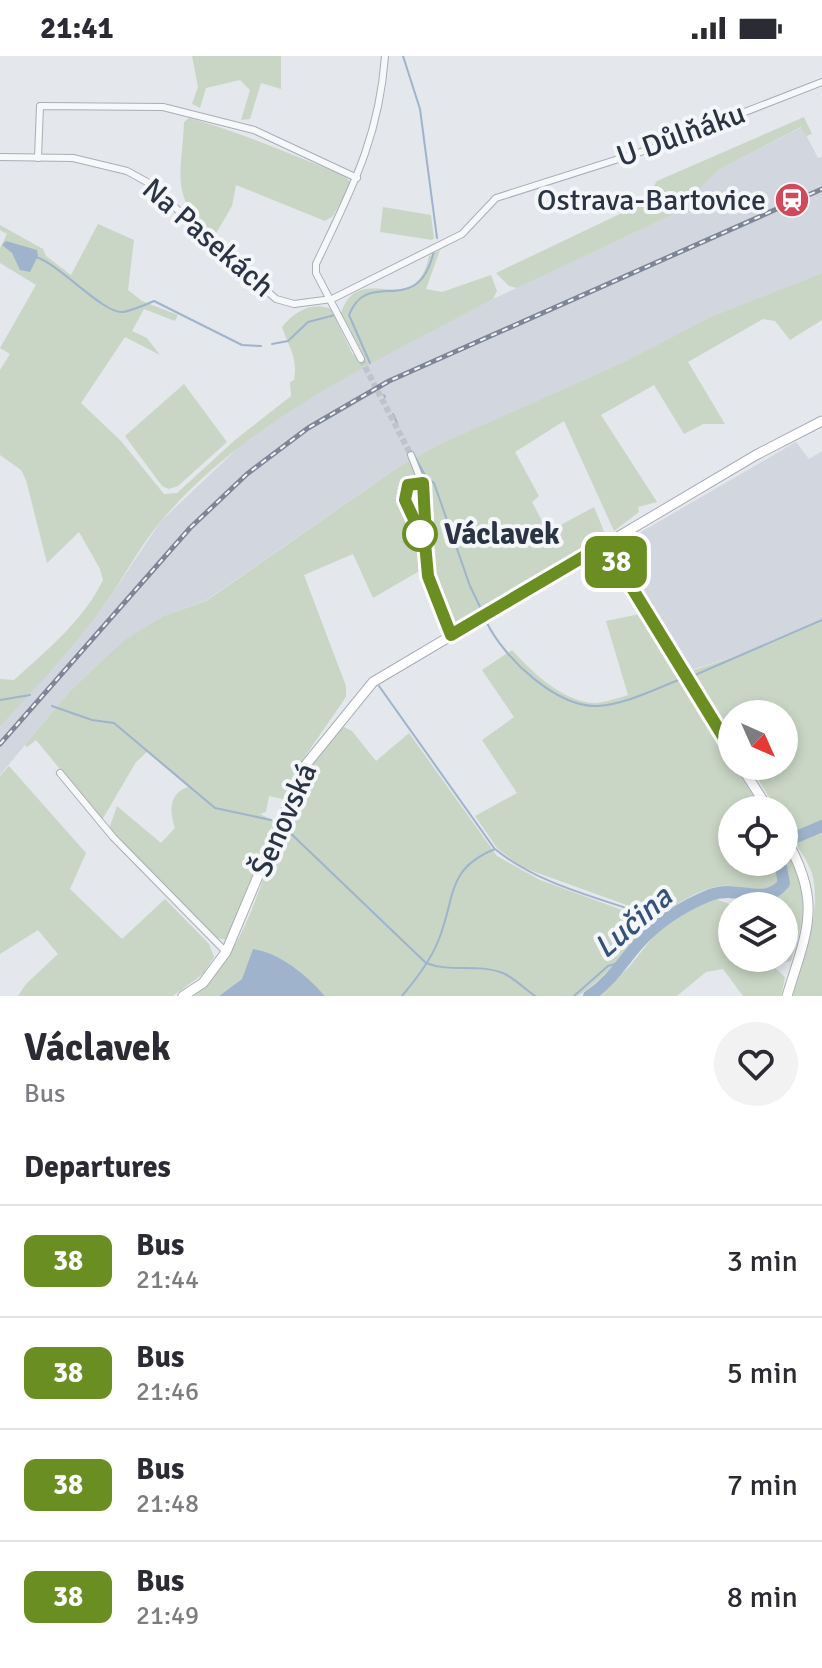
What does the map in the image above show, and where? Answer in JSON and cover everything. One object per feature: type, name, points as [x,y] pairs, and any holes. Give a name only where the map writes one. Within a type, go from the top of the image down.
[{"type":"street","points":[[361,359],[316,273],[316,264],[373,137],[383,92],[385,56]]},
{"type":"street","name":"U Důlňáku","points":[[332,299],[462,234],[496,198],[650,149],[822,82]]},
{"type":"street","points":[[38,158],[40,106],[163,107],[254,130],[357,178]]},
{"type":"street","name":"Na Pasekách","points":[[0,157],[73,158],[127,171],[147,182],[276,299],[294,304],[332,299]]},
{"type":"street","name":"Šenovská","points":[[183,996],[203,983],[226,952],[294,787],[318,746],[373,682],[756,455],[822,421]]},
{"type":"street","points":[[411,455],[424,488],[428,576],[451,635]]},
{"type":"street","points":[[605,544],[718,727]]},
{"type":"street","points":[[60,773],[113,837],[226,952]]},
{"type":"street","points":[[787,996],[810,917],[809,884],[798,856]]},
{"type":"shaded area","points":[[802,127],[818,158],[822,157],[822,273],[710,317],[624,362],[440,444],[400,466],[205,601],[163,616],[124,640],[70,691],[0,775],[0,727],[104,606],[161,521],[239,447],[277,418],[360,368],[493,299],[678,212],[718,170]]},
{"type":"shaded area","points":[[796,442],[809,459],[822,451],[822,620],[749,652],[691,670],[642,593],[621,549],[622,543]]},
{"type":"green space","points":[[192,56],[281,56],[281,89],[261,83],[250,119],[241,120],[250,90],[240,80],[206,88],[200,108],[192,104],[198,87]]},
{"type":"green space","points":[[804,117],[812,134],[806,136],[801,127],[718,170],[678,212],[517,288],[509,286],[496,273],[643,203],[657,181]]},
{"type":"green space","points":[[189,118],[249,137],[344,175],[351,183],[333,216],[325,221],[236,185],[232,206],[215,235],[190,209],[181,185],[184,122]]},
{"type":"green space","points":[[383,207],[431,215],[434,238],[380,232]]},
{"type":"green space","points":[[98,224],[134,240],[128,290],[142,301],[178,315],[175,321],[144,309],[132,331],[147,338],[160,355],[125,337],[81,403],[121,441],[164,494],[177,493],[235,440],[291,396],[290,382],[294,380],[295,365],[282,327],[298,313],[317,306],[331,309],[353,355],[361,350],[341,313],[349,298],[360,290],[400,289],[412,285],[422,275],[429,256],[440,250],[426,289],[442,292],[491,275],[497,291],[493,299],[316,395],[234,451],[196,484],[153,531],[79,638],[0,727],[0,679],[14,680],[51,646],[75,622],[103,580],[79,532],[47,563],[26,480],[21,470],[0,455],[0,370],[10,354],[0,348],[36,285],[0,263],[0,248],[7,234],[0,230],[0,225],[43,249],[46,256],[71,275]]},
{"type":"green space","points":[[822,273],[822,320],[790,340],[775,321],[763,319],[688,362],[725,424],[703,424],[684,434],[654,385],[601,415],[657,502],[638,507],[639,512],[614,531],[564,421],[515,452],[539,496],[532,502],[548,532],[594,507],[606,536],[452,625],[431,575],[426,477],[412,476],[398,486],[396,498],[420,550],[421,570],[373,598],[353,554],[304,575],[346,686],[346,697],[297,768],[283,799],[269,796],[266,812],[260,814],[274,821],[227,940],[217,938],[111,832],[117,806],[161,843],[175,828],[171,809],[174,798],[188,787],[147,752],[136,762],[102,820],[36,740],[27,747],[25,745],[70,691],[124,640],[163,616],[206,601],[400,466],[440,444],[624,362],[710,317]]},
{"type":"green space","points":[[184,384],[227,442],[178,486],[169,489],[162,486],[125,436]]},
{"type":"green space","points":[[640,614],[718,739],[718,780],[743,780],[753,796],[718,796],[718,876],[779,876],[780,881],[774,887],[754,891],[730,886],[714,887],[689,897],[660,917],[521,867],[497,848],[475,816],[517,793],[482,740],[514,717],[482,670],[512,650],[539,676],[572,698],[596,703],[628,695],[606,621]]},
{"type":"green space","points":[[822,620],[822,996],[793,996],[815,903],[812,873],[798,847],[798,796],[768,796],[759,780],[798,780],[798,700],[718,700],[718,714],[691,671],[749,652]]},
{"type":"green space","points":[[344,727],[352,731],[376,761],[409,733],[497,856],[540,880],[655,922],[578,996],[325,996],[295,968],[242,979],[219,996],[194,996],[218,971],[237,942],[304,778],[323,749]]},
{"type":"green space","points":[[9,766],[86,853],[70,889],[122,939],[165,899],[209,944],[214,957],[203,974],[173,996],[18,996],[26,984],[58,954],[38,930],[0,954],[0,776]]},
{"type":"green space","points":[[798,871],[804,903],[798,937],[798,892],[778,892],[786,884],[785,876],[798,876]]},
{"type":"green space","points":[[713,898],[718,900],[718,970],[706,972],[677,996],[598,996],[629,967],[657,932],[690,909]]},
{"type":"green space","points":[[725,972],[779,972],[785,977],[781,996],[743,996]]},
{"type":"water","points":[[6,241],[37,250],[38,256],[30,272],[20,270],[12,253],[2,245]]},
{"type":"water","points":[[253,949],[273,955],[292,966],[325,996],[219,996],[242,979]]},
{"type":"waterway","points":[[403,56],[420,109],[437,238]]},
{"type":"waterway","points":[[370,363],[349,315],[358,301],[368,294],[405,289],[416,284],[426,272],[434,251]]},
{"type":"waterway","points":[[36,257],[115,311],[127,311],[154,301],[242,345],[261,346]]},
{"type":"waterway","points":[[272,344],[288,341],[308,322],[335,315]]},
{"type":"waterway","name":"U Důlňáku","points":[[393,414],[397,423]]},
{"type":"waterway","points":[[415,457],[426,477],[434,483],[470,586],[482,611]]},
{"type":"waterway","points":[[695,675],[822,620]]},
{"type":"waterway","points":[[487,623],[506,651],[534,678],[549,690],[582,704],[598,706],[619,702],[681,679]]},
{"type":"waterway","points":[[379,686],[494,848]]},
{"type":"waterway","points":[[0,700],[30,695]]},
{"type":"waterway","points":[[52,706],[92,720],[114,723],[215,808],[271,820]]},
{"type":"waterway","name":"Lučina","points":[[798,836],[822,826]]},
{"type":"waterway","points":[[284,827],[426,963],[494,970],[507,975],[535,996]]},
{"type":"waterway","points":[[402,996],[436,947],[460,875],[468,865],[495,849],[554,883],[663,921],[673,914]]},
{"type":"waterway","name":"Lučina","points":[[589,996],[610,978],[647,935],[681,909],[720,892],[768,894],[784,883],[783,876]]},
{"type":"waterway","points":[[574,996],[608,966],[625,961]]},
{"type":"tunnel","points":[[361,359],[411,455]]},
{"type":"railway","points":[[0,744],[190,528],[247,474],[308,428],[389,381],[822,189]]},
{"type":"bus line","name":"38","points":[[425,519],[423,483],[408,485],[405,500],[425,543],[428,576],[451,635],[605,544],[718,728]]},
{"type":"place","name":"Ostrava-Bartovice","points":[[792,200]]},
{"type":"place","name":"Václavek","points":[[420,534]]}]
